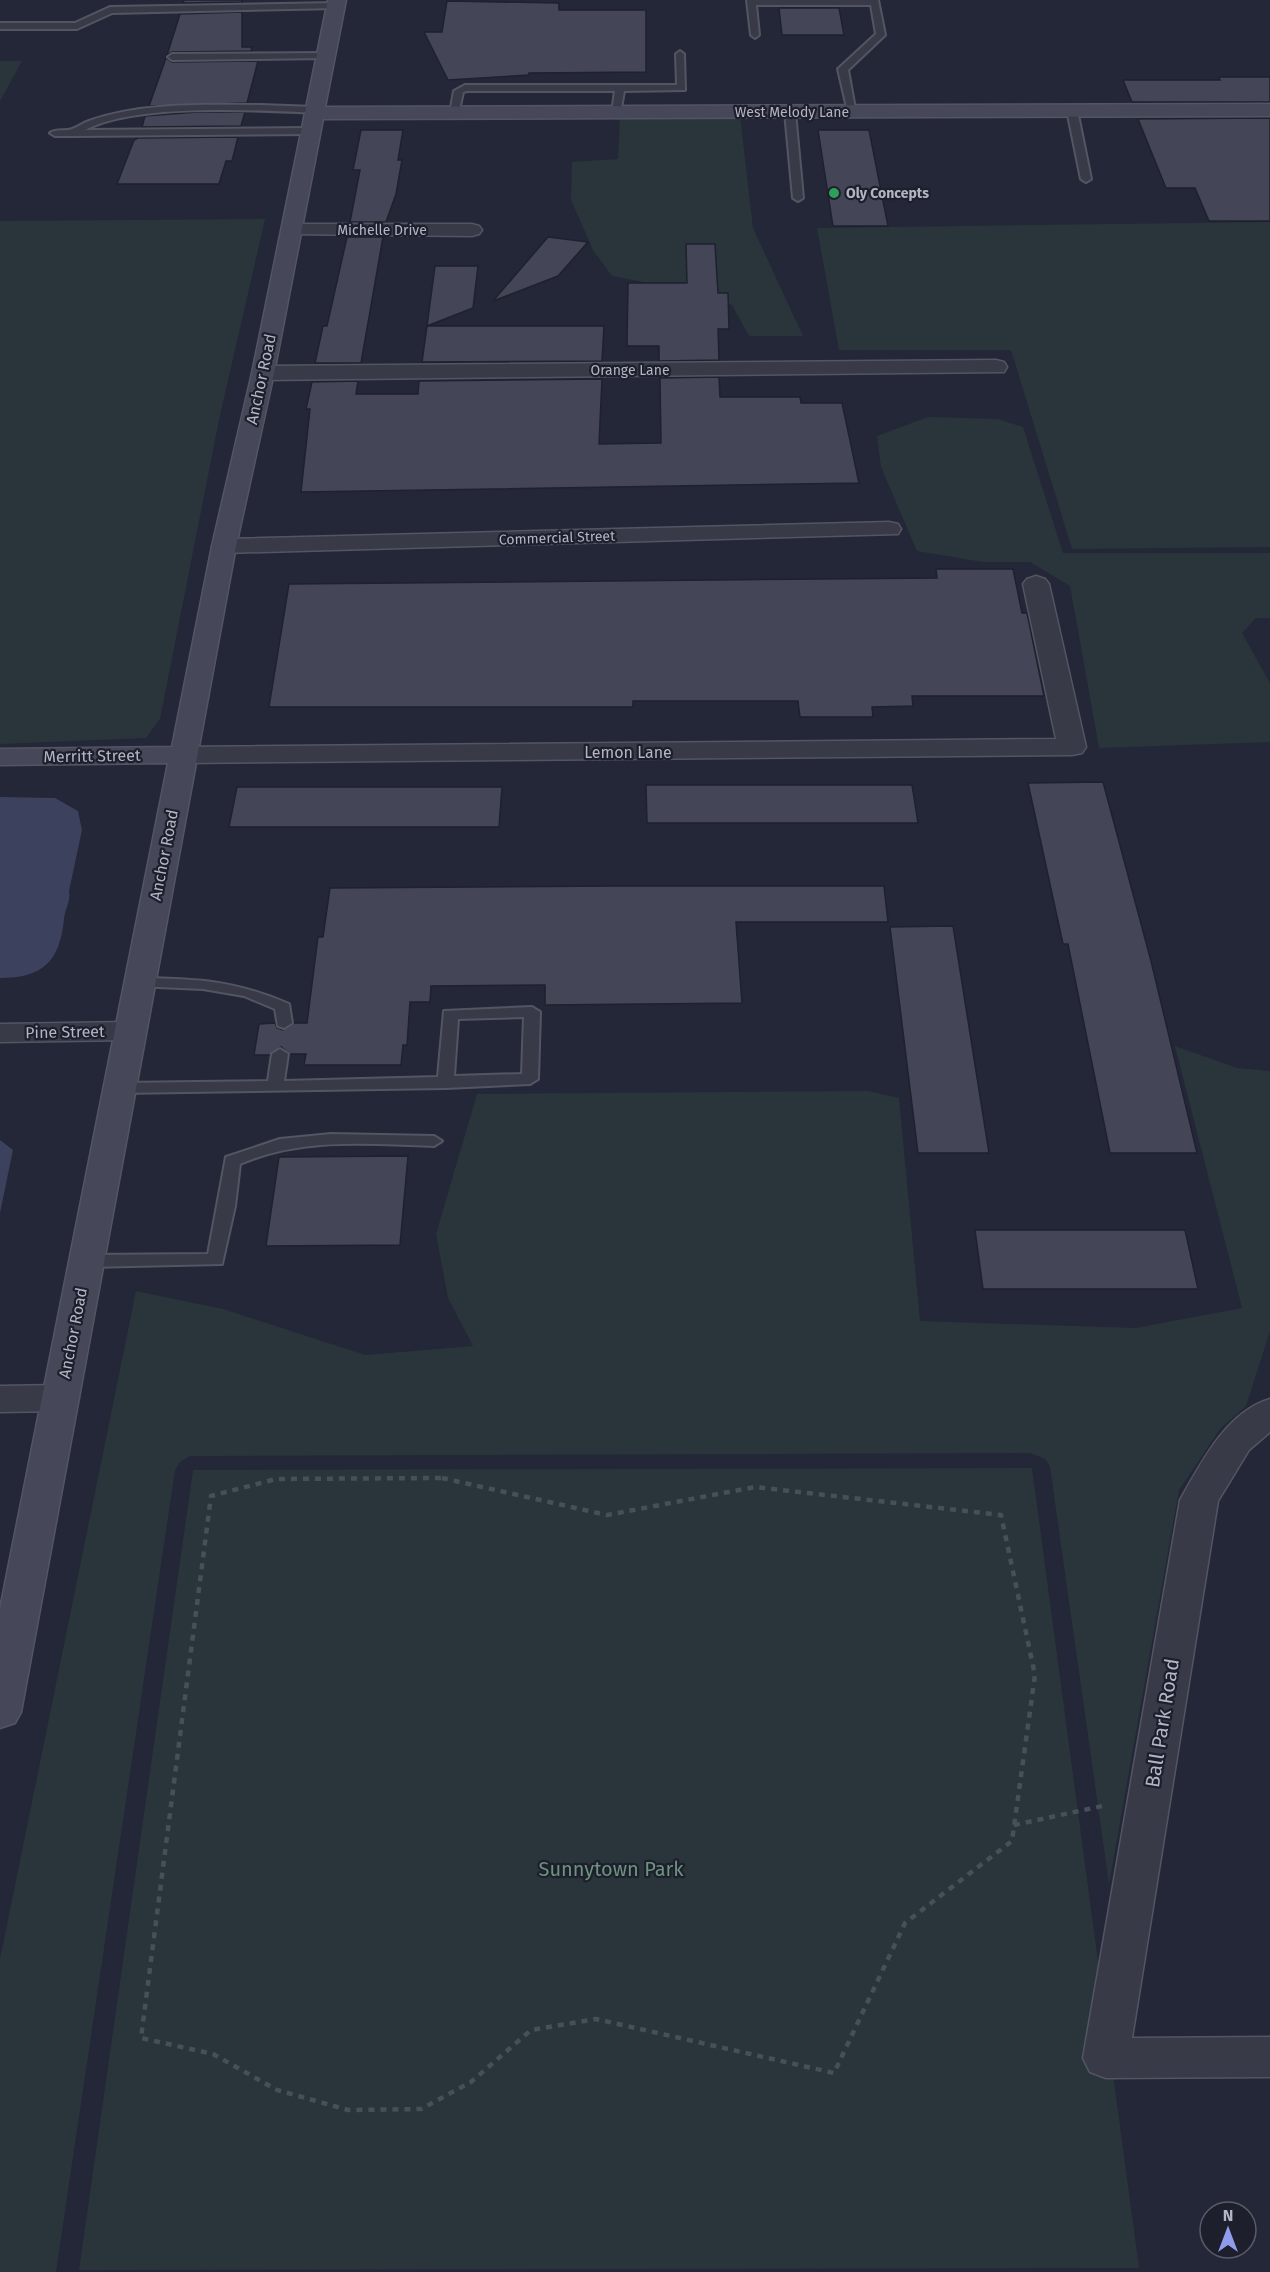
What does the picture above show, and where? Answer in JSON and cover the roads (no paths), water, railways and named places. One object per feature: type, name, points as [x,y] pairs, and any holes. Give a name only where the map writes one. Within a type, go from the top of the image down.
[{"type":"street","name":"Anchor Road","points":[[0,1712],[118,1088],[224,546],[263,373],[336,3]]},
{"type":"street","name":"West Melody Lane","points":[[314,118],[455,113],[1270,110]]},
{"type":"street","name":"Michelle Drive","points":[[292,230],[472,230]]},
{"type":"street","name":"Orange Lane","points":[[263,373],[996,368]]},
{"type":"street","name":"Commercial Street","points":[[224,546],[889,529]]},
{"type":"street","name":"Lemon Lane","points":[[183,755],[1072,747],[1035,584]]},
{"type":"street","name":"Merritt Street","points":[[0,757],[183,755]]},
{"type":"street","name":"Pine Street","points":[[0,1033],[129,1031]]},
{"type":"street","points":[[0,1399],[61,1398]]},
{"type":"street","name":"Ball Park Road","points":[[1270,1412],[1236,1441],[1199,1500],[1106,2058],[1270,2057]]},
{"type":"lane","points":[[755,35],[751,1],[875,1],[881,34],[843,69],[853,112]]},
{"type":"lane","points":[[0,26],[76,26],[110,10],[171,4],[336,3]]},
{"type":"lane","points":[[455,113],[459,92],[465,88],[682,88],[680,54]]},
{"type":"lane","points":[[172,57],[326,56]]},
{"type":"lane","points":[[617,112],[620,88]]},
{"type":"lane","points":[[72,134],[81,125],[112,116],[246,107],[314,118]]},
{"type":"lane","points":[[1072,110],[1086,179]]},
{"type":"lane","points":[[790,112],[798,198]]},
{"type":"lane","points":[[55,134],[314,118]]},
{"type":"lane","points":[[139,983],[203,984],[248,992],[284,1007],[284,1023]]},
{"type":"lane","points":[[118,1088],[446,1083],[530,1079],[532,1012],[450,1014],[446,1083]]},
{"type":"lane","points":[[275,1086],[280,1054]]},
{"type":"lane","points":[[87,1261],[216,1260],[227,1206],[232,1161],[248,1153],[302,1139],[434,1141]]},
{"type":"water","points":[[0,797],[55,798],[78,811],[82,830],[62,934],[53,956],[47,964],[28,975],[0,978]]},
{"type":"water","points":[[0,1140],[13,1150],[0,1213]]},
{"type":"place","name":"Oly Concepts","points":[[834,193]]},
{"type":"park label","name":"Sunnytown Park","points":[[611,1869]]}]
